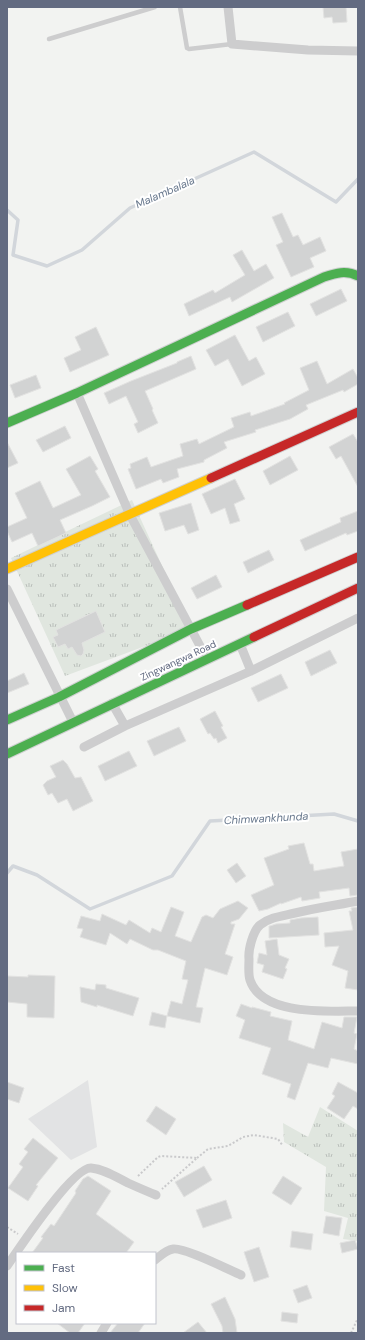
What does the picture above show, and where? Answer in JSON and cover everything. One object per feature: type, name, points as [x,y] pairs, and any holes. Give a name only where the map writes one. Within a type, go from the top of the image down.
[{"type":"street","points":[[228,7],[232,44],[308,50],[358,50]]},
{"type":"street","points":[[7,423],[77,393],[289,293],[329,276],[339,272],[348,271],[358,276]]},
{"type":"street","points":[[77,393],[130,515],[208,659]]},
{"type":"street","points":[[7,569],[358,412]]},
{"type":"street","points":[[7,720],[59,697],[191,630],[358,556]]},
{"type":"street","name":"Zingwangwa Road","points":[[7,754],[112,703],[358,588]]},
{"type":"street","points":[[7,589],[59,697],[73,722]]},
{"type":"street","points":[[84,747],[125,726],[251,671],[358,618]]},
{"type":"street","points":[[240,644],[251,671]]},
{"type":"street","points":[[112,703],[125,726]]},
{"type":"street","points":[[358,901],[321,907],[272,918],[259,926],[252,938],[249,954],[250,980],[260,996],[276,1005],[295,1009],[358,1011]]},
{"type":"street","points":[[16,1252],[50,1205],[81,1172],[89,1168],[100,1169],[156,1195]]},
{"type":"street","points":[[156,1259],[163,1253],[174,1248],[187,1251],[240,1275]]},
{"type":"street","points":[[7,1266],[16,1252]]},
{"type":"street","points":[[100,1333],[106,1324]]},
{"type":"lane","points":[[49,39],[155,7]]},
{"type":"lane","points":[[180,7],[187,48],[232,44]]},
{"type":"path","points":[[156,1195],[208,1149],[228,1146],[243,1137],[254,1135],[278,1140],[283,1146]]},
{"type":"path","points":[[130,1184],[158,1157],[197,1158]]},
{"type":"path","points":[[351,1333],[358,1318]]},
{"type":"shaded area","points":[[88,1080],[97,1147],[71,1160],[28,1119]]},
{"type":"green space","points":[[132,500],[191,629],[65,676],[11,558]]},
{"type":"green space","points":[[320,1107],[358,1131],[358,1241],[343,1239],[348,1218],[324,1211],[326,1167],[284,1142],[283,1123],[308,1137]]},
{"type":"building","points":[[323,7],[346,7],[347,22],[333,23],[332,17],[324,18]]},
{"type":"building","points":[[282,213],[293,237],[298,235],[303,245],[320,237],[326,251],[310,258],[314,267],[291,277],[276,245],[283,242],[272,217]]},
{"type":"building","points":[[242,250],[254,271],[266,264],[274,278],[232,302],[230,297],[189,316],[184,304],[213,290],[215,293],[245,275],[233,255]]},
{"type":"building","points":[[341,289],[347,301],[316,316],[310,304]]},
{"type":"building","points":[[288,312],[295,326],[263,342],[256,327]]},
{"type":"building","points":[[96,327],[109,355],[70,372],[64,358],[81,350],[75,337]]},
{"type":"building","points":[[235,335],[249,361],[256,357],[265,374],[242,386],[228,359],[215,366],[206,350]]},
{"type":"building","points":[[191,356],[196,369],[145,391],[158,423],[138,433],[134,424],[138,422],[126,396],[109,404],[104,393]]},
{"type":"building","points":[[317,361],[327,384],[353,369],[358,378],[358,384],[344,392],[343,390],[306,405],[308,409],[290,419],[224,442],[227,448],[204,460],[204,462],[177,469],[179,477],[163,483],[161,479],[136,489],[128,469],[131,468],[130,464],[147,457],[151,467],[183,456],[180,444],[197,439],[199,444],[234,427],[231,418],[250,412],[251,416],[285,404],[284,403],[309,390],[300,368]]},
{"type":"building","points":[[36,375],[41,388],[15,398],[10,385]]},
{"type":"building","points":[[65,426],[71,438],[43,452],[36,440]]},
{"type":"building","points":[[353,434],[358,442],[358,487],[341,456],[336,459],[329,447]]},
{"type":"building","points":[[7,442],[18,463],[7,468]]},
{"type":"building","points":[[90,456],[98,469],[95,471],[110,497],[60,520],[66,533],[38,546],[32,533],[12,542],[7,531],[7,527],[27,518],[15,493],[40,481],[53,508],[81,495],[66,469]]},
{"type":"building","points":[[290,456],[298,470],[270,485],[263,471]]},
{"type":"building","points":[[235,479],[245,499],[234,504],[240,521],[230,524],[225,508],[211,514],[202,494]]},
{"type":"building","points":[[191,503],[199,530],[188,534],[184,525],[165,531],[159,513]]},
{"type":"building","points":[[358,511],[358,531],[347,535],[346,533],[305,551],[300,540],[341,522],[340,518]]},
{"type":"building","points":[[269,550],[274,560],[248,573],[243,562]]},
{"type":"building","points":[[216,575],[222,587],[197,599],[191,588]]},
{"type":"building","points":[[96,611],[105,632],[82,643],[84,650],[81,656],[77,655],[72,647],[68,649],[65,644],[58,647],[53,637],[58,635],[56,630]]},
{"type":"building","points":[[330,650],[337,663],[311,676],[305,662]]},
{"type":"building","points":[[24,673],[29,684],[7,693],[7,681]]},
{"type":"building","points":[[281,674],[288,688],[258,702],[251,688]]},
{"type":"building","points":[[215,711],[223,726],[221,727],[227,738],[218,743],[216,738],[214,739],[210,733],[208,734],[200,719]]},
{"type":"building","points":[[179,727],[186,741],[154,756],[147,741]]},
{"type":"building","points":[[129,751],[137,766],[105,781],[98,766]]},
{"type":"building","points":[[63,760],[75,778],[81,777],[93,801],[73,811],[67,799],[58,803],[52,793],[48,795],[43,785],[47,781],[56,777],[50,766]]},
{"type":"building","points":[[304,843],[310,864],[313,864],[314,871],[344,866],[341,852],[358,849],[358,895],[350,896],[349,888],[319,892],[320,898],[302,901],[301,897],[259,911],[251,895],[274,885],[264,858],[289,849],[288,846]]},
{"type":"building","points":[[237,863],[246,876],[236,883],[227,870]]},
{"type":"building","points":[[238,901],[248,908],[239,919],[231,922],[231,924],[235,924],[225,954],[233,957],[227,975],[205,968],[196,1007],[203,1008],[200,1023],[167,1016],[171,1001],[182,1004],[188,980],[182,979],[186,961],[158,950],[153,950],[130,939],[127,944],[110,933],[106,945],[80,937],[83,929],[77,928],[81,916],[100,921],[102,914],[126,925],[129,920],[150,933],[152,928],[161,932],[171,907],[184,912],[175,936],[191,942],[202,917],[206,915],[213,918],[220,909]]},
{"type":"building","points":[[358,907],[358,990],[345,988],[348,971],[332,965],[339,946],[325,947],[324,933],[353,930],[349,911],[352,911],[351,908]]},
{"type":"building","points":[[318,917],[319,935],[269,938],[269,926],[290,923],[290,920]]},
{"type":"building","points":[[277,939],[279,955],[289,959],[285,968],[287,969],[283,979],[262,972],[264,965],[257,963],[259,953],[267,955],[265,941]]},
{"type":"building","points":[[28,975],[55,976],[54,1018],[27,1017],[27,1004],[7,1002],[7,976],[28,977]]},
{"type":"building","points":[[96,984],[106,985],[106,988],[139,998],[133,1016],[97,1005],[97,1007],[81,1002],[80,987],[95,990]]},
{"type":"building","points":[[241,1004],[271,1012],[270,1016],[292,1021],[288,1040],[314,1049],[322,1022],[342,1028],[344,1017],[357,1017],[354,1033],[357,1034],[354,1049],[358,1051],[358,1064],[331,1058],[328,1068],[308,1063],[295,1100],[287,1097],[291,1084],[262,1074],[271,1048],[239,1038],[245,1020],[236,1016]]},
{"type":"building","points":[[152,1012],[167,1016],[165,1028],[149,1025]]},
{"type":"building","points":[[7,1082],[24,1088],[19,1103],[7,1099]]},
{"type":"building","points":[[338,1082],[358,1093],[358,1109],[353,1106],[344,1119],[327,1108],[335,1096],[332,1094]]},
{"type":"building","points":[[156,1106],[176,1119],[166,1135],[146,1121]]},
{"type":"building","points":[[33,1138],[58,1158],[36,1185],[38,1186],[28,1201],[8,1188],[23,1167],[19,1164],[28,1152],[24,1149]]},
{"type":"building","points":[[204,1166],[212,1180],[184,1197],[175,1182]]},
{"type":"building","points":[[88,1176],[111,1191],[96,1214],[134,1242],[127,1252],[33,1252],[43,1238],[41,1237],[51,1224],[54,1226],[76,1193],[75,1191],[83,1179]]},
{"type":"building","points":[[283,1176],[302,1188],[291,1205],[272,1193]]},
{"type":"building","points":[[226,1200],[232,1218],[203,1228],[196,1210]]},
{"type":"building","points":[[326,1216],[342,1218],[339,1236],[323,1233]]},
{"type":"building","points":[[292,1231],[313,1234],[311,1250],[290,1247]]},
{"type":"building","points":[[355,1240],[358,1249],[342,1253],[340,1243]]},
{"type":"building","points":[[259,1247],[269,1277],[254,1282],[244,1252]]},
{"type":"building","points":[[307,1285],[312,1298],[298,1303],[293,1290]]},
{"type":"building","points":[[225,1297],[235,1319],[237,1333],[223,1333],[222,1326],[211,1304]]},
{"type":"building","points":[[282,1312],[298,1314],[297,1323],[281,1321]]},
{"type":"building","points":[[198,1322],[207,1333],[183,1333]]},
{"type":"building","points":[[58,1324],[84,1324],[78,1333],[70,1333]]},
{"type":"building","points":[[117,1324],[144,1324],[138,1333],[110,1333]]},
{"type":"waterway","name":"Malambalala","points":[[7,210],[18,220],[13,255],[47,266],[82,250],[130,208],[254,152],[336,202],[358,179]]},
{"type":"waterway","name":"Chimwankhunda","points":[[7,873],[13,866],[37,875],[90,909],[172,876],[210,821],[334,814],[358,821]]},
{"type":"traffic: fast","points":[[7,423],[77,393],[324,277],[337,273],[349,273],[358,276]]},
{"type":"traffic: fast","points":[[7,720],[59,697],[191,629],[247,605]]},
{"type":"traffic: fast","points":[[7,754],[254,637]]},
{"type":"traffic: slow","points":[[7,569],[211,478]]},
{"type":"traffic: jam","points":[[211,478],[358,412]]},
{"type":"traffic: jam","points":[[247,605],[358,557]]},
{"type":"traffic: jam","points":[[254,637],[358,588]]}]
